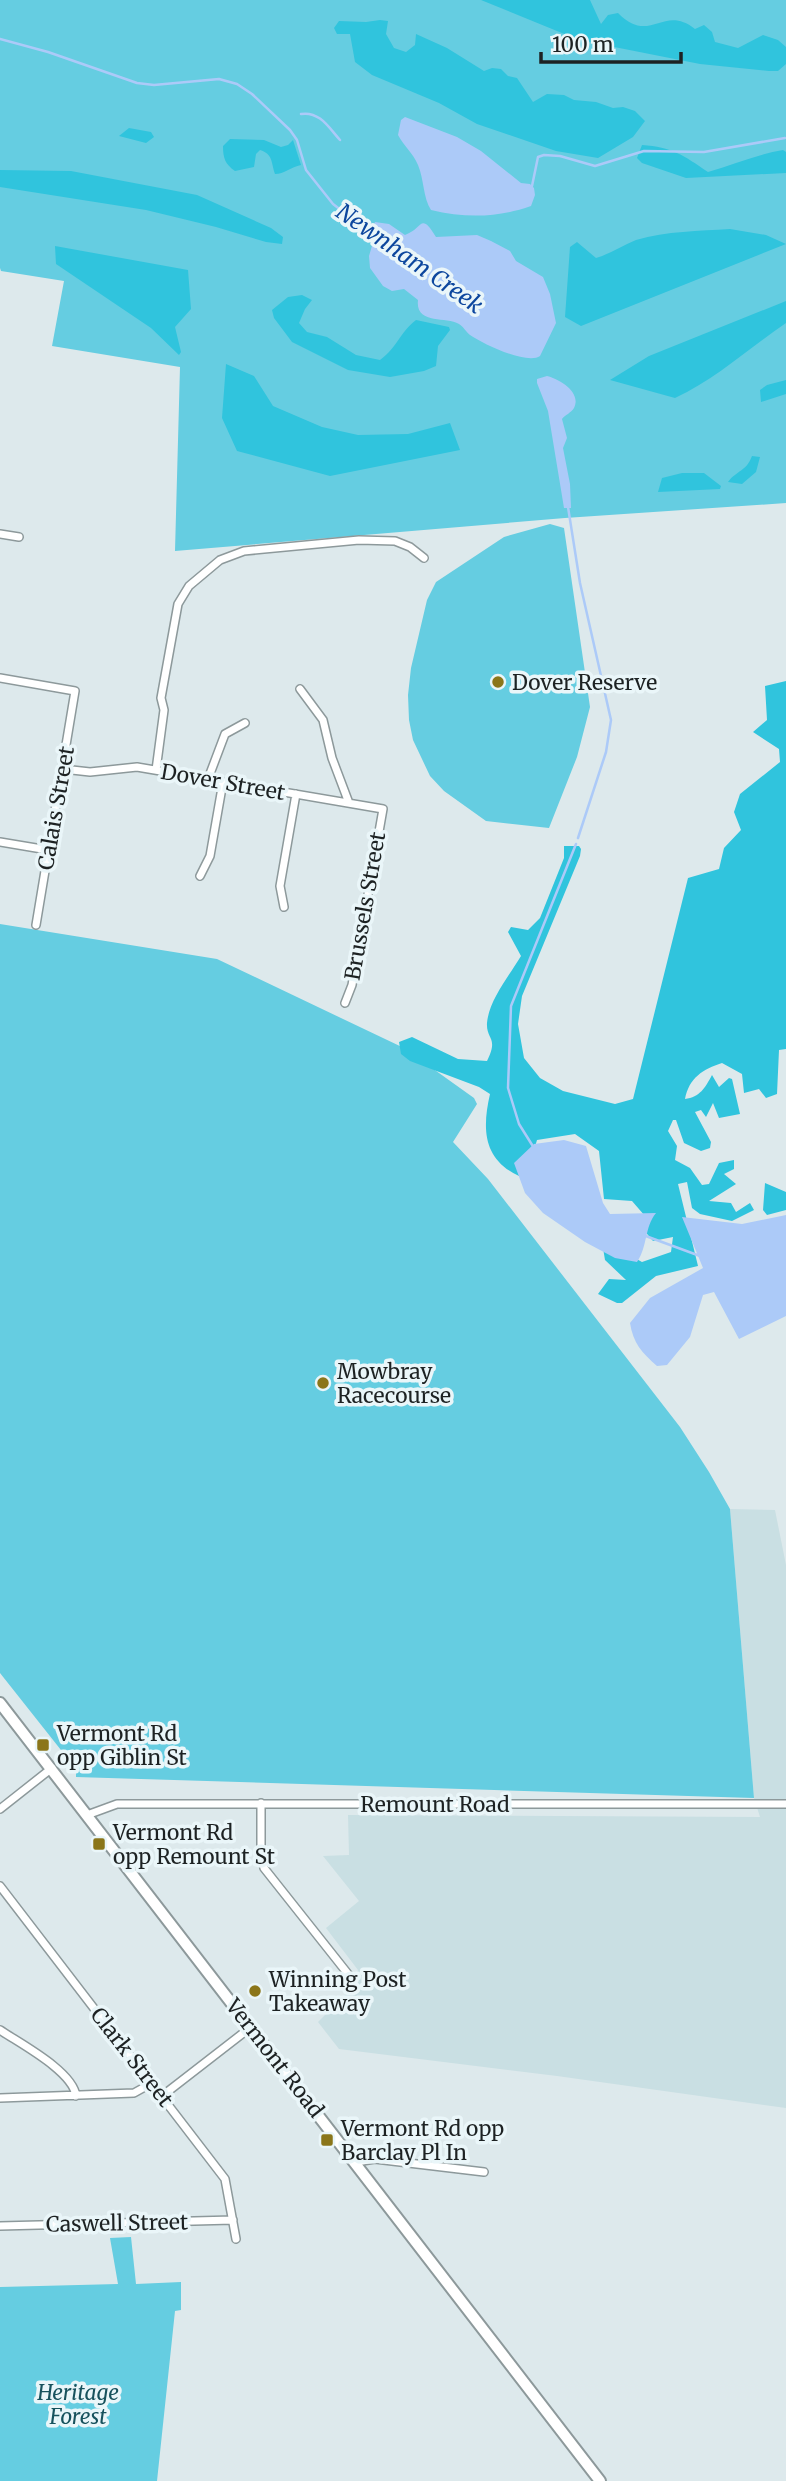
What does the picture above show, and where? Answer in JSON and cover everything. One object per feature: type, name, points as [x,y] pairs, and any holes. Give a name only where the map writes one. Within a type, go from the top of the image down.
[{"type":"street","points":[[0,534],[19,537]]},
{"type":"street","points":[[156,770],[164,710],[161,698],[178,604],[189,586],[220,560],[244,551],[359,540],[395,541],[410,547],[424,558]]},
{"type":"street","name":"Calais Street","points":[[0,678],[75,691],[36,925]]},
{"type":"street","points":[[300,689],[323,720],[332,758],[349,803]]},
{"type":"street","points":[[208,779],[225,734],[245,723]]},
{"type":"street","name":"Dover Street","points":[[63,769],[90,772],[137,767],[383,809]]},
{"type":"street","points":[[200,876],[210,856],[223,782]]},
{"type":"street","points":[[285,907],[280,886],[296,794]]},
{"type":"street","name":"Brussels Street","points":[[345,1003],[352,985],[383,809]]},
{"type":"street","points":[[0,842],[48,850]]},
{"type":"street","name":"Vermont Road","points":[[0,1703],[600,2481]]},
{"type":"street","points":[[0,1809],[52,1768]]},
{"type":"street","points":[[261,1803],[261,1854],[264,1868],[352,1979]]},
{"type":"street","name":"Remount Road","points":[[87,1815],[117,1804],[786,1804]]},
{"type":"street","name":"Clark Street","points":[[0,1886],[225,2179],[236,2239]]},
{"type":"street","points":[[162,2096],[251,2027]]},
{"type":"street","points":[[0,2030],[56,2068],[70,2082],[76,2095]]},
{"type":"street","points":[[0,2098],[134,2093],[152,2083]]},
{"type":"street","points":[[356,2162],[375,2159],[484,2172]]},
{"type":"street","name":"Caswell Street","points":[[0,2226],[233,2220]]},
{"type":"shaded area","points":[[481,0],[590,0],[601,24],[608,15],[618,13],[639,26],[674,20],[684,22],[695,29],[704,25],[712,32],[715,42],[738,48],[763,35],[778,40],[786,47],[786,64],[778,71],[769,71],[700,64],[579,40]]},
{"type":"shaded area","points":[[339,21],[388,21],[386,34],[394,48],[406,52],[415,45],[416,34],[447,48],[484,71],[501,69],[508,76],[517,78],[533,102],[547,94],[564,95],[574,100],[596,102],[613,108],[623,107],[635,111],[645,121],[633,137],[598,158],[556,151],[477,124],[439,103],[372,75],[355,62],[350,34],[337,34],[334,28]]},
{"type":"shaded area","points":[[129,128],[151,132],[154,137],[146,143],[119,136]]},
{"type":"shaded area","points":[[230,139],[264,140],[281,147],[293,140],[301,165],[275,174],[269,156],[260,150],[256,154],[254,167],[235,171],[223,154],[223,146]]},
{"type":"shaded area","points":[[642,145],[677,153],[708,172],[783,150],[786,152],[786,173],[686,178],[642,163],[637,158]]},
{"type":"shaded area","points":[[0,170],[71,171],[197,195],[271,228],[283,237],[282,244],[146,210],[0,187]]},
{"type":"shaded area","points":[[730,229],[766,235],[786,244],[581,326],[565,317],[570,247],[577,242],[596,258],[648,237]]},
{"type":"shaded area","points":[[55,246],[188,270],[191,309],[175,327],[181,352],[179,355],[151,328],[56,264]]},
{"type":"shaded area","points":[[302,295],[312,300],[299,323],[307,332],[327,337],[356,355],[380,360],[416,320],[449,327],[450,330],[438,346],[436,366],[424,371],[390,377],[348,370],[292,342],[274,318],[272,310],[288,297]]},
{"type":"shaded area","points":[[786,301],[786,323],[718,373],[675,398],[610,380],[649,356]]},
{"type":"shaded area","points":[[226,364],[254,376],[273,406],[322,427],[358,435],[408,434],[450,423],[460,450],[330,476],[237,451],[222,418]]},
{"type":"shaded area","points":[[786,380],[786,394],[761,402],[760,390],[767,385]]},
{"type":"shaded area","points":[[752,456],[760,457],[756,472],[742,484],[728,482],[747,465]]},
{"type":"shaded area","points":[[682,473],[704,473],[721,486],[720,489],[658,492],[662,478]]},
{"type":"shaded area","points":[[786,681],[786,1049],[779,1050],[777,1094],[766,1098],[759,1089],[744,1093],[742,1074],[722,1063],[698,1075],[690,1085],[685,1099],[702,1091],[712,1075],[719,1087],[729,1078],[732,1079],[740,1114],[719,1118],[713,1103],[706,1117],[701,1110],[695,1112],[711,1142],[710,1148],[701,1151],[684,1143],[676,1120],[673,1120],[668,1131],[677,1146],[675,1160],[690,1168],[702,1185],[709,1184],[719,1163],[734,1160],[734,1169],[724,1174],[736,1184],[709,1201],[731,1203],[736,1212],[750,1203],[754,1210],[732,1221],[700,1214],[692,1208],[687,1182],[678,1184],[698,1266],[656,1276],[622,1303],[617,1303],[598,1294],[609,1279],[626,1280],[605,1260],[603,1248],[611,1245],[642,1262],[671,1252],[673,1237],[653,1241],[643,1229],[645,1216],[632,1201],[604,1199],[599,1151],[575,1134],[537,1140],[530,1164],[519,1176],[507,1169],[498,1161],[488,1142],[486,1119],[490,1094],[479,1087],[410,1061],[401,1054],[399,1042],[412,1037],[458,1059],[487,1061],[492,1047],[487,1029],[491,1006],[521,956],[508,932],[511,927],[528,930],[540,918],[564,858],[564,846],[579,846],[580,856],[522,996],[518,1024],[524,1058],[540,1078],[563,1091],[615,1104],[633,1099],[688,878],[719,869],[724,848],[741,830],[734,812],[740,794],[780,762],[779,749],[753,732],[767,720],[765,686]]},
{"type":"shaded area","points":[[765,1183],[786,1192],[786,1210],[767,1215],[763,1210]]},
{"type":"shaded area","points":[[730,1509],[775,1510],[786,1565],[786,2108],[339,2049],[318,2022],[348,1992],[358,1970],[326,1928],[359,1901],[323,1856],[349,1855],[348,1815],[760,1817],[754,1798]]},
{"type":"green space","points":[[0,0],[786,0],[786,503],[565,518],[175,551],[180,367],[52,346],[64,281],[1,271],[0,268]]},
{"type":"green space","name":"Dover Reserve","points":[[550,524],[564,528],[590,707],[577,757],[549,828],[486,821],[444,791],[430,776],[413,740],[408,695],[411,668],[427,600],[436,582],[504,537]]},
{"type":"green space","name":"Mowbray Racecourse","points":[[0,924],[217,959],[404,1048],[474,1098],[477,1104],[453,1142],[488,1179],[680,1427],[730,1509],[754,1798],[76,1777],[76,1769],[0,1673]]},
{"type":"green space","name":"Heritage Forest","points":[[131,2237],[136,2284],[181,2282],[181,2310],[175,2311],[157,2481],[0,2481],[0,2287],[118,2284],[110,2238]]},
{"type":"water","points":[[405,117],[457,137],[481,151],[521,183],[530,184],[535,195],[531,206],[481,216],[431,210],[418,165],[398,135],[401,120]]},
{"type":"water","points":[[375,222],[389,224],[405,235],[424,223],[436,237],[477,235],[510,251],[516,261],[543,277],[550,294],[556,323],[540,356],[525,358],[494,348],[470,335],[459,324],[421,313],[418,300],[404,289],[392,291],[383,286],[370,268],[369,256],[374,239],[371,232]]},
{"type":"water","points":[[547,376],[568,387],[576,402],[574,408],[562,419],[567,438],[563,448],[570,484],[571,508],[564,508],[548,411],[537,383],[537,379]]},
{"type":"water","points":[[564,1140],[586,1146],[603,1203],[610,1214],[656,1213],[637,1262],[615,1258],[585,1242],[543,1213],[525,1193],[514,1163],[534,1144]]},
{"type":"water","points":[[786,1215],[786,1316],[739,1339],[714,1292],[703,1295],[690,1337],[667,1365],[657,1366],[647,1357],[633,1336],[630,1323],[650,1298],[703,1268],[682,1217],[742,1224]]},
{"type":"waterway","name":"Newnham Creek","points":[[0,39],[48,52],[137,83],[154,85],[219,79],[237,84],[252,94],[290,130],[297,140],[306,170],[333,204],[374,230]]},
{"type":"waterway","points":[[301,114],[319,118],[340,140]]},
{"type":"waterway","points":[[532,186],[538,157],[544,155],[560,156],[595,166],[644,151],[704,152],[785,138]]},
{"type":"waterway","name":"Newnham Creek","points":[[568,507],[580,583],[611,720],[606,752],[578,838]]},
{"type":"waterway","name":"Newnham Creek","points":[[534,1148],[519,1124],[508,1088],[511,1006],[576,844]]},
{"type":"waterway","name":"Newnham Creek","points":[[643,1235],[700,1256]]},
{"type":"place","name":"Dover Reserve","points":[[498,682]]},
{"type":"place","name":"Mowbray Racecourse","points":[[323,1383]]},
{"type":"place","name":"Vermont Rd opp Giblin St","points":[[43,1745]]},
{"type":"place","name":"Vermont Rd opp Remount St","points":[[99,1844]]},
{"type":"place","name":"Winning Post Takeaway","points":[[255,1991]]},
{"type":"place","name":"Vermont Rd opp Barclay Pl In","points":[[327,2140]]}]
